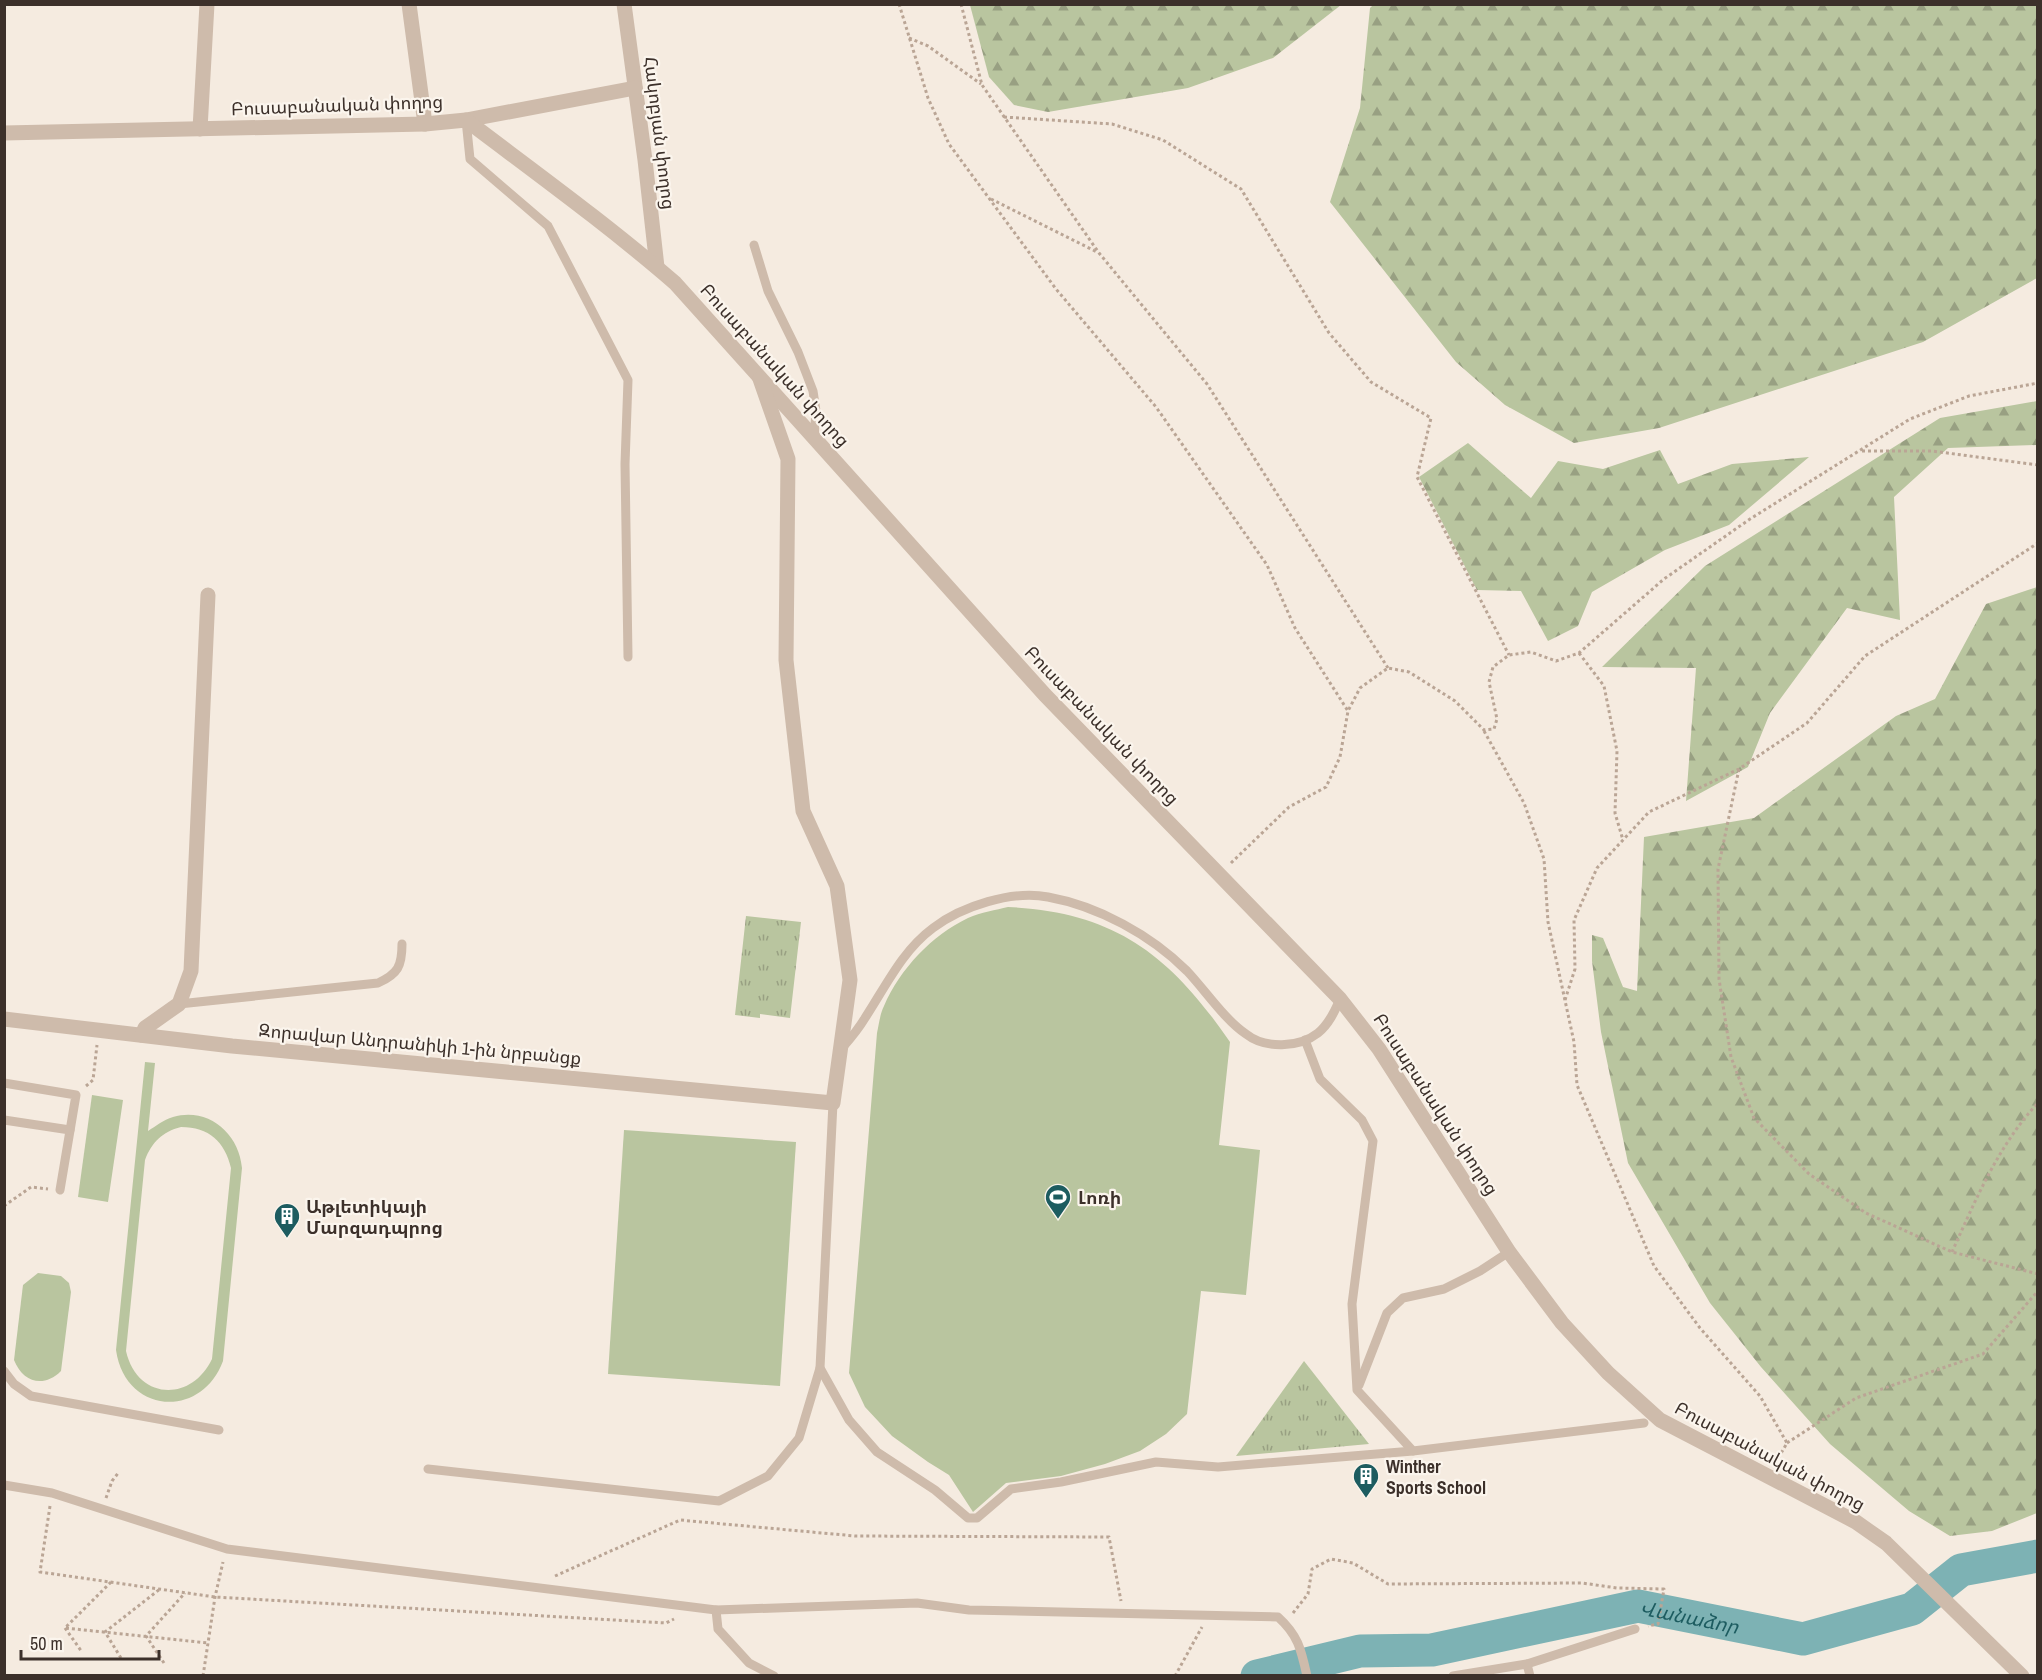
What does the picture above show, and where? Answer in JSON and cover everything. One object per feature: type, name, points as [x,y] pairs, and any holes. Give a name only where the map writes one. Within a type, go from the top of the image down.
[{"type":"street","points":[[200,129],[207,4]]},
{"type":"street","points":[[409,4],[425,124]]},
{"type":"street","name":"Հակոբյան փողոց","points":[[624,4],[657,267]]},
{"type":"street","points":[[466,120],[635,88]]},
{"type":"street","name":"Բուսաբանական փողոց","points":[[4,132],[425,124],[466,120],[675,283],[1045,695],[1340,999],[1379,1049],[1509,1252],[1562,1323],[1608,1373],[1660,1420],[1856,1522],[1887,1543],[2022,1676]]},
{"type":"street","points":[[758,374],[788,459],[786,660],[802,811],[837,886],[850,980],[833,1103]]},
{"type":"street","points":[[142,1035],[145,1028],[179,1004],[191,971],[208,595]]},
{"type":"street","name":"Զորավար Անդրանիկի 1-ին նրբանցք","points":[[4,1019],[232,1046],[833,1103]]},
{"type":"lane","points":[[466,120],[470,159],[548,226],[628,380],[625,464],[628,657]]},
{"type":"lane","points":[[754,245],[768,291],[798,352],[813,391],[816,411],[814,438]]},
{"type":"lane","points":[[840,1052],[864,1020],[907,952],[932,928],[964,909],[1009,897],[1047,896],[1089,908],[1154,944],[1186,970],[1246,1035],[1267,1044],[1286,1044],[1305,1040],[1319,1032],[1332,1018],[1340,999]]},
{"type":"lane","points":[[179,1004],[378,983],[392,977],[402,958],[402,944]]},
{"type":"lane","points":[[1305,1040],[1320,1079],[1362,1119],[1373,1141],[1352,1304],[1357,1390],[1413,1451]]},
{"type":"lane","points":[[4,1083],[76,1095],[60,1190]]},
{"type":"lane","points":[[428,1469],[719,1501],[768,1476],[799,1438],[820,1368],[833,1103]]},
{"type":"lane","points":[[4,1120],[70,1130]]},
{"type":"lane","points":[[1357,1390],[1387,1313],[1403,1298],[1444,1289],[1480,1271],[1509,1252]]},
{"type":"lane","points":[[820,1368],[849,1420],[877,1452],[935,1490],[968,1518],[976,1518],[1011,1489],[1061,1482],[1156,1462],[1218,1467],[1413,1451],[1644,1423]]},
{"type":"lane","points":[[4,1371],[14,1384],[32,1396],[219,1430]]},
{"type":"lane","points":[[4,1485],[52,1493],[226,1548],[716,1610],[917,1603],[969,1610],[1278,1617],[1292,1630],[1302,1652],[1307,1676]]},
{"type":"lane","points":[[716,1610],[718,1629],[749,1663],[774,1676]]},
{"type":"lane","points":[[1453,1676],[1527,1664],[1635,1629]]},
{"type":"lane","points":[[1527,1664],[1530,1676]]},
{"type":"path","points":[[899,4],[928,98],[949,144],[1056,289],[1156,407],[1267,565],[1295,628],[1348,711]]},
{"type":"path","points":[[961,4],[982,85]]},
{"type":"path","points":[[909,38],[928,46],[982,85],[1099,253],[1208,384],[1388,668]]},
{"type":"path","points":[[1004,117],[1112,124],[1163,140],[1241,189],[1329,333],[1371,382],[1431,418],[1417,477],[1509,655]]},
{"type":"path","points":[[989,198],[1099,253]]},
{"type":"path","points":[[1484,730],[1494,729],[1497,719],[1489,682],[1493,667],[1509,655],[1531,652],[1556,661],[1579,653],[1664,579],[1750,519],[1910,419],[1970,396],[2037,383]]},
{"type":"path","points":[[1860,451],[1932,451],[2037,465]]},
{"type":"path","points":[[1565,1002],[1575,969],[1574,920],[1597,868],[1649,812],[1739,769],[1807,723],[1865,656],[2037,543]]},
{"type":"path","points":[[1579,653],[1604,686],[1617,751],[1615,813],[1623,840]]},
{"type":"path","points":[[1219,875],[1289,807],[1326,787],[1340,757],[1348,711],[1360,687],[1388,668],[1409,672],[1455,701],[1484,730],[1524,803],[1544,859],[1548,922],[1574,1042],[1577,1085],[1654,1266],[1700,1328],[1760,1396],[1787,1443]]},
{"type":"path","points":[[1739,769],[1718,869],[1719,979],[1731,1057],[1754,1118],[1809,1174],[1866,1213],[1952,1252],[2037,1274]]},
{"type":"path","points":[[76,1095],[93,1080],[99,1029]]},
{"type":"path","points":[[1952,1252],[1982,1185],[2026,1115],[2037,1103]]},
{"type":"path","points":[[4,1206],[31,1188],[60,1190]]},
{"type":"path","points":[[1776,1482],[1775,1462],[1787,1443],[1856,1398],[1983,1354],[2037,1291]]},
{"type":"path","points":[[106,1501],[112,1481],[119,1472]]},
{"type":"path","points":[[50,1509],[40,1572],[215,1597],[666,1623],[677,1617],[678,1604]]},
{"type":"path","points":[[534,1586],[680,1520],[855,1536],[1109,1537]]},
{"type":"path","points":[[1108,1531],[1123,1613]]},
{"type":"path","points":[[204,1676],[215,1597],[226,1548]]},
{"type":"path","points":[[1285,1624],[1308,1594],[1312,1569],[1331,1558],[1353,1563],[1388,1584],[1582,1583],[1617,1588],[1664,1589],[1658,1621]]},
{"type":"path","points":[[66,1628],[111,1582]]},
{"type":"path","points":[[105,1632],[160,1589]]},
{"type":"path","points":[[146,1636],[185,1593]]},
{"type":"path","points":[[1175,1676],[1209,1615]]},
{"type":"path","points":[[66,1628],[208,1643]]},
{"type":"path","points":[[66,1628],[82,1652]]},
{"type":"path","points":[[105,1632],[121,1658]]},
{"type":"path","points":[[146,1636],[164,1663]]},
{"type":"green space","points":[[970,4],[1341,5],[1273,58],[1188,88],[1048,112],[1014,105],[989,77]]},
{"type":"green space","points":[[1373,5],[2037,5],[2037,278],[1923,342],[1659,428],[1574,443],[1505,405],[1456,362],[1330,202],[1360,108],[1370,8]]},
{"type":"green space","points":[[2037,401],[2037,445],[1948,448],[1894,497],[1900,620],[1847,608],[1770,713],[1748,767],[1686,801],[1696,668],[1602,667],[1705,566],[1940,418]]},
{"type":"green space","points":[[1468,443],[1531,498],[1558,461],[1603,469],[1660,450],[1678,484],[1732,464],[1809,457],[1729,525],[1665,550],[1592,592],[1578,626],[1548,641],[1521,591],[1477,590],[1419,477]]},
{"type":"green space","points":[[2037,587],[2037,1513],[1992,1531],[1950,1536],[1909,1511],[1830,1444],[1761,1367],[1710,1303],[1628,1163],[1601,1032],[1592,961],[1592,935],[1603,938],[1623,987],[1637,991],[1644,837],[1754,818],[1896,716],[1935,699],[1986,604]]},
{"type":"green space","name":"Լոռի","points":[[1008,907],[1080,918],[1110,929],[1137,944],[1186,985],[1230,1042],[1219,1145],[1260,1150],[1246,1295],[1201,1291],[1187,1414],[1166,1434],[1140,1451],[1105,1464],[1061,1476],[1006,1483],[973,1512],[949,1475],[892,1436],[865,1407],[849,1373],[877,1033],[882,1012],[891,992],[908,966],[918,954],[942,934],[968,918]]},
{"type":"green space","points":[[746,916],[801,922],[790,1018],[760,1014],[760,1018],[735,1015]]},
{"type":"green space","points":[[145,1062],[155,1063],[148,1131],[173,1117],[198,1116],[220,1126],[235,1144],[240,1155],[242,1168],[223,1361],[212,1380],[198,1393],[182,1400],[165,1402],[148,1397],[133,1387],[122,1371],[116,1350]],"holes":[[[181,1127],[208,1133],[214,1138],[225,1151],[231,1168],[212,1359],[203,1373],[191,1383],[178,1389],[165,1390],[153,1387],[141,1379],[132,1367],[126,1351],[145,1160],[154,1143],[163,1135]]]},
{"type":"green space","points":[[92,1095],[123,1100],[108,1202],[78,1197]]},
{"type":"green space","points":[[624,1130],[796,1142],[780,1386],[608,1374]]},
{"type":"green space","points":[[38,1273],[61,1276],[69,1283],[71,1292],[61,1371],[48,1380],[41,1381],[28,1378],[14,1360],[23,1285]]},
{"type":"green space","points":[[1304,1361],[1369,1444],[1236,1456]]},
{"type":"waterway","name":"Վանաձոր","points":[[1257,1676],[1360,1651],[1432,1650],[1638,1606],[1803,1639],[1912,1609],[1961,1570],[2038,1556]]},
{"type":"place","name":"Լոռի","points":[[1058,1220]]},
{"type":"place","name":"Աթլետիկայի Մարզադպրոց","points":[[287,1239]]},
{"type":"place","name":"Winther Sports School","points":[[1366,1499]]}]
